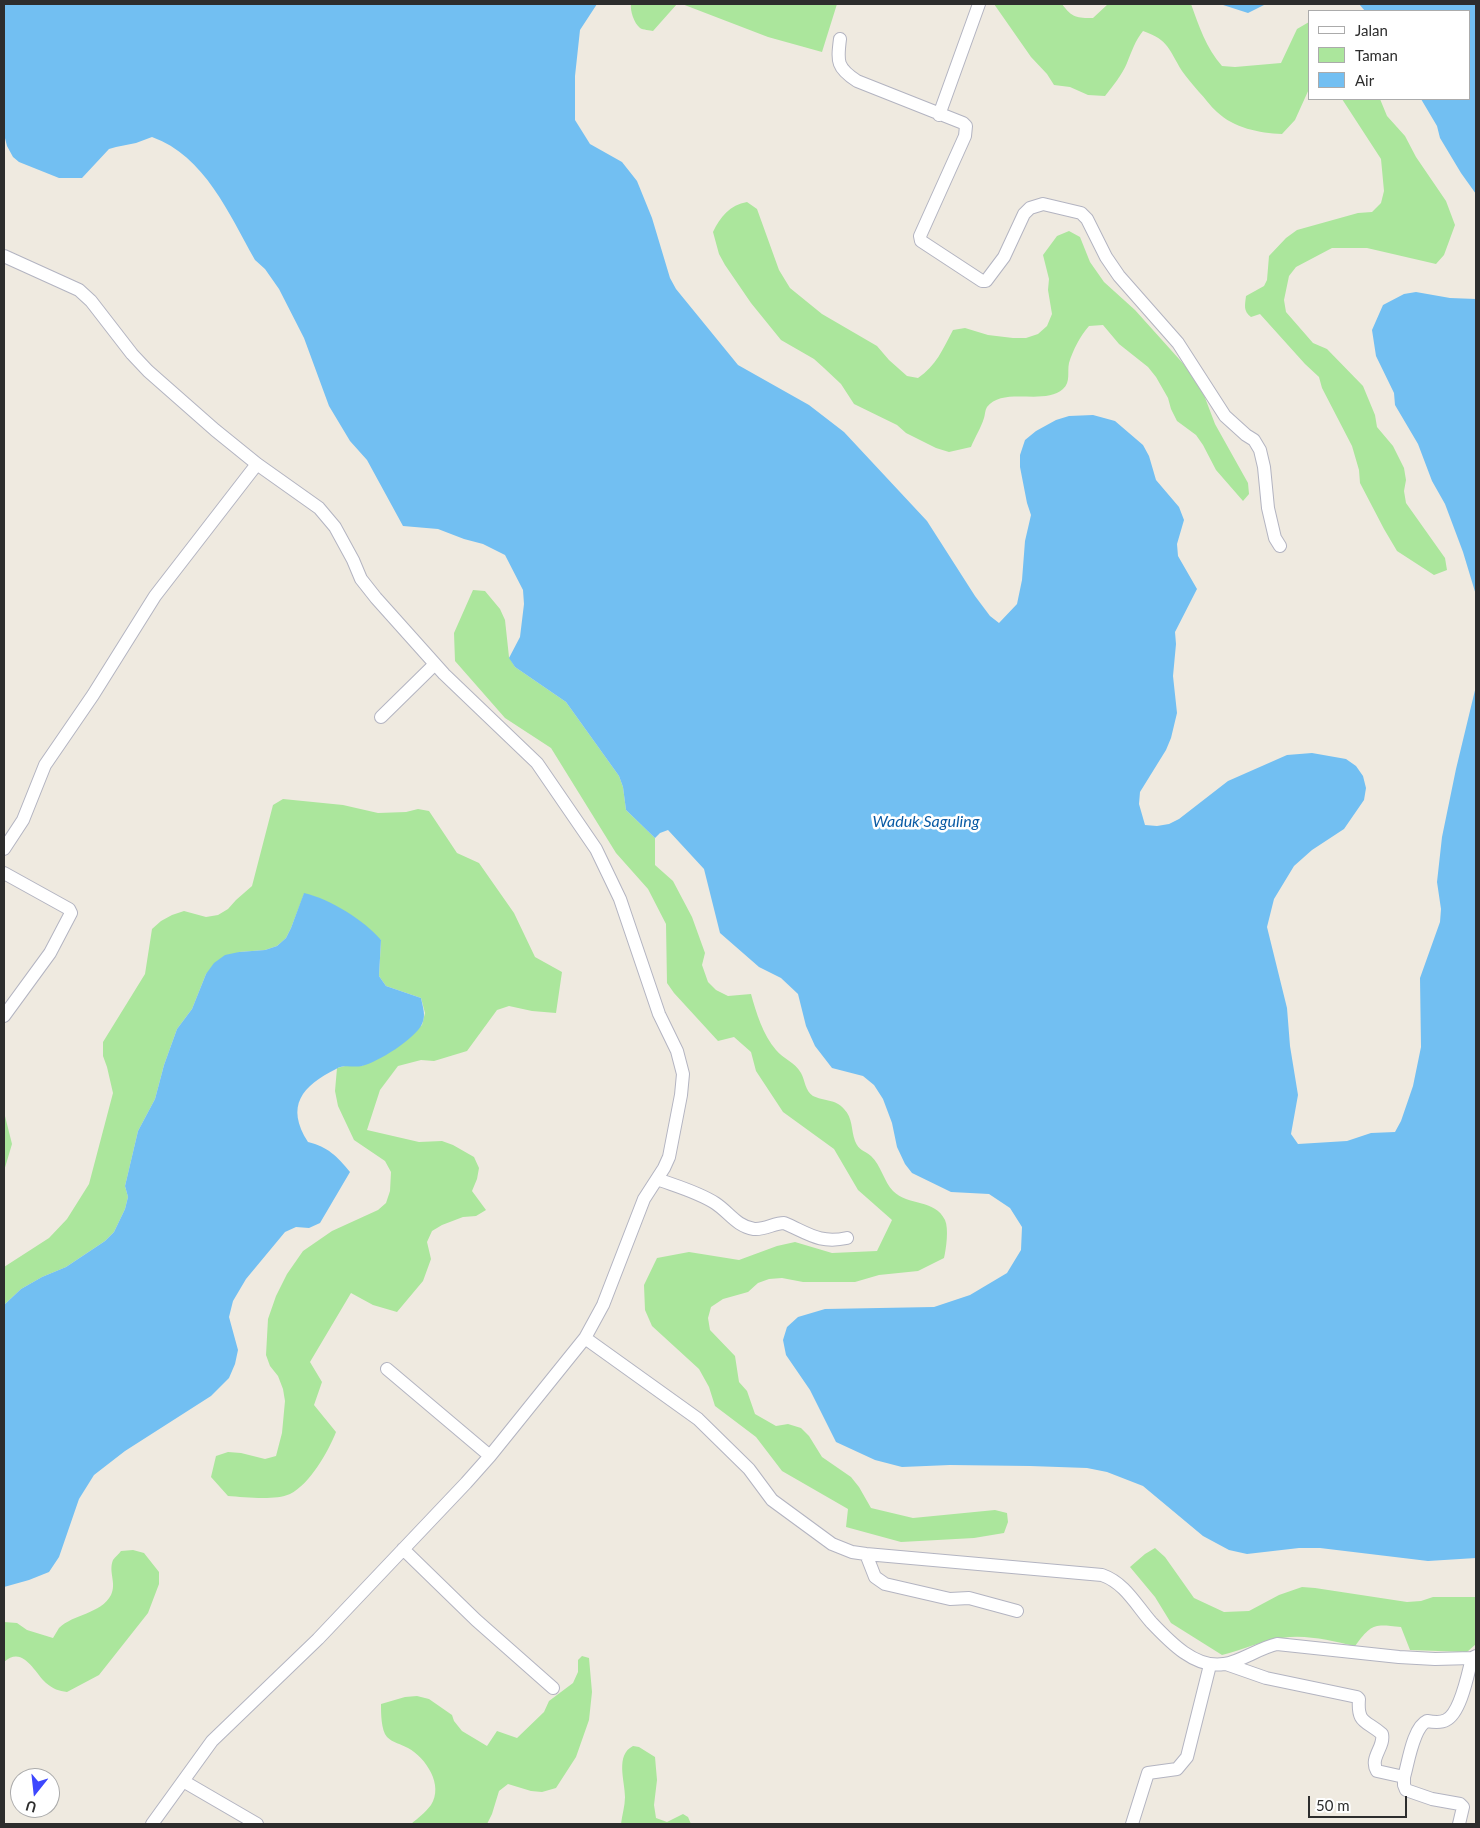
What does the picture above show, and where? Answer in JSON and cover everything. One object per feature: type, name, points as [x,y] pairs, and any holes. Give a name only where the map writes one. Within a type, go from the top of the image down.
[{"type":"street","points":[[939,115],[980,4]]},
{"type":"street","points":[[840,39],[837,58],[846,74],[939,115],[963,123],[967,128],[943,187],[920,236],[921,242],[986,282],[1004,257],[1024,214],[1030,208],[1043,204],[1081,213],[1087,219],[1106,257],[1119,276],[1178,343],[1226,416],[1254,440],[1260,450],[1264,467],[1268,508],[1275,538],[1280,546]]},
{"type":"street","points":[[4,256],[79,290],[91,302],[132,354],[148,370],[215,430],[257,464],[322,511],[335,527],[361,579],[435,664],[537,763],[596,849],[620,899],[659,1014],[677,1051],[683,1074],[681,1095],[669,1157],[658,1179],[644,1199],[603,1305],[585,1338],[490,1456],[403,1550],[318,1639],[212,1741],[152,1824]]},
{"type":"street","points":[[4,849],[23,820],[44,764],[93,695],[155,596],[257,464]]},
{"type":"street","points":[[381,716],[435,664]]},
{"type":"street","points":[[4,874],[69,910],[71,913],[50,953],[6,1008]]},
{"type":"street","points":[[658,1179],[712,1201],[736,1222],[748,1227],[756,1229],[784,1223],[817,1239],[836,1241],[847,1238]]},
{"type":"street","points":[[585,1338],[698,1419],[749,1469],[772,1500],[832,1544],[852,1552],[1102,1575],[1119,1584],[1151,1622],[1174,1644],[1195,1659],[1210,1665],[1226,1664],[1266,1646],[1277,1644],[1399,1657],[1435,1659],[1474,1657],[1460,1699],[1452,1715],[1446,1720],[1438,1722],[1426,1721],[1419,1726],[1404,1777],[1406,1790],[1432,1799],[1460,1804],[1463,1807],[1459,1824]]},
{"type":"street","points":[[387,1369],[490,1456]]},
{"type":"street","points":[[403,1550],[476,1620],[553,1688]]},
{"type":"street","points":[[866,1554],[875,1577],[885,1584],[950,1599],[969,1598],[1017,1611]]},
{"type":"street","points":[[1226,1664],[1266,1678],[1357,1697],[1359,1699],[1358,1714],[1362,1720],[1382,1734],[1383,1738],[1374,1766],[1377,1771],[1404,1777]]},
{"type":"street","points":[[1132,1824],[1148,1773],[1177,1769],[1187,1757],[1210,1665]]},
{"type":"street","points":[[183,1781],[258,1824]]},
{"type":"green space","points":[[631,4],[677,4],[653,31],[641,29],[638,26],[633,17]]},
{"type":"green space","points":[[682,4],[837,4],[822,52],[768,37]]},
{"type":"green space","points":[[994,4],[1062,4],[1075,16],[1093,18],[1108,4],[1191,4],[1216,59],[1222,66],[1235,67],[1281,63],[1297,29],[1308,23],[1308,91],[1295,120],[1282,134],[1247,129],[1231,122],[1214,110],[1184,74],[1167,46],[1152,34],[1143,31],[1123,72],[1105,96],[1088,95],[1070,87],[1054,85],[1047,74],[1031,57]]},
{"type":"green space","points":[[1343,100],[1380,100],[1387,116],[1405,136],[1416,157],[1446,201],[1455,225],[1444,255],[1436,264],[1367,248],[1332,248],[1296,267],[1289,276],[1284,300],[1286,312],[1313,343],[1327,349],[1363,386],[1375,415],[1377,427],[1393,446],[1404,468],[1406,503],[1445,558],[1447,570],[1434,575],[1397,551],[1384,529],[1360,483],[1359,470],[1352,446],[1322,388],[1319,377],[1260,314],[1251,317],[1245,308],[1246,296],[1264,286],[1267,280],[1269,256],[1286,238],[1297,230],[1358,213],[1372,212],[1381,203],[1384,191],[1381,159]]},
{"type":"green space","points":[[747,202],[757,209],[779,270],[790,288],[822,314],[877,346],[907,376],[918,378],[934,363],[953,330],[965,328],[988,335],[1013,338],[1026,338],[1038,334],[1047,326],[1052,314],[1048,290],[1049,279],[1043,255],[1057,236],[1069,231],[1080,237],[1090,262],[1104,282],[1135,310],[1188,369],[1204,395],[1215,424],[1248,483],[1249,494],[1243,501],[1216,470],[1196,435],[1177,421],[1168,398],[1156,377],[1148,367],[1119,344],[1103,325],[1089,326],[1080,339],[1069,363],[1068,380],[1063,389],[1055,394],[1045,396],[1013,397],[994,401],[986,408],[983,422],[971,447],[949,452],[936,448],[906,433],[897,425],[854,404],[841,384],[814,359],[781,340],[751,303],[719,254],[713,232],[722,217],[731,209]]},
{"type":"green space","points":[[473,590],[485,591],[500,609],[505,620],[509,657],[515,667],[566,702],[619,776],[623,787],[626,810],[655,838],[655,865],[673,881],[692,917],[705,953],[702,965],[708,982],[716,990],[728,996],[751,994],[760,1023],[771,1044],[798,1069],[810,1094],[817,1098],[837,1103],[844,1109],[850,1120],[857,1144],[860,1149],[874,1160],[893,1191],[906,1199],[935,1209],[941,1213],[945,1220],[947,1234],[944,1258],[918,1271],[879,1275],[855,1282],[803,1282],[782,1278],[769,1279],[758,1283],[748,1292],[723,1299],[711,1307],[708,1318],[710,1330],[735,1356],[739,1382],[747,1391],[755,1414],[776,1426],[788,1424],[801,1428],[809,1436],[822,1457],[851,1477],[871,1508],[913,1518],[995,1510],[1007,1513],[1008,1522],[1004,1533],[974,1538],[901,1542],[846,1527],[848,1509],[782,1471],[756,1437],[715,1406],[709,1387],[699,1369],[652,1326],[645,1310],[644,1285],[657,1258],[689,1252],[739,1260],[777,1246],[795,1242],[832,1253],[877,1251],[892,1220],[858,1190],[834,1149],[783,1112],[756,1071],[751,1052],[734,1037],[718,1041],[667,983],[666,924],[648,889],[616,853],[551,748],[505,718],[455,661],[454,633]]},
{"type":"green space","points":[[283,799],[343,805],[378,813],[406,812],[418,809],[429,811],[457,853],[479,863],[514,913],[535,957],[562,972],[556,1013],[532,1011],[509,1006],[497,1010],[467,1051],[434,1061],[421,1060],[398,1066],[380,1090],[367,1130],[419,1142],[442,1141],[474,1157],[479,1168],[472,1191],[486,1210],[476,1216],[463,1217],[442,1225],[432,1231],[427,1242],[431,1259],[423,1281],[397,1312],[373,1305],[351,1293],[310,1362],[322,1382],[314,1405],[336,1432],[333,1440],[318,1467],[297,1489],[283,1496],[259,1498],[228,1496],[211,1477],[216,1456],[228,1452],[265,1459],[276,1456],[282,1433],[285,1401],[278,1376],[270,1366],[266,1355],[268,1319],[276,1296],[287,1274],[303,1251],[332,1231],[378,1210],[386,1203],[390,1191],[391,1172],[385,1161],[354,1140],[338,1106],[335,1091],[337,1068],[349,1065],[362,1066],[422,1025],[425,1013],[421,998],[386,986],[379,976],[381,940],[304,894],[286,938],[277,946],[265,950],[239,952],[206,974],[192,1009],[177,1029],[164,1065],[155,1099],[138,1131],[125,1186],[128,1197],[125,1209],[114,1232],[105,1241],[66,1267],[42,1277],[21,1289],[4,1305],[4,1267],[49,1238],[67,1219],[89,1184],[113,1093],[103,1056],[103,1042],[145,974],[152,929],[161,921],[184,911],[206,917],[218,915],[228,909],[252,886],[273,805]]},
{"type":"green space","points":[[4,1112],[12,1144],[4,1171]]},
{"type":"green space","points":[[1155,1548],[1165,1557],[1194,1598],[1224,1612],[1249,1611],[1279,1595],[1302,1587],[1407,1602],[1421,1601],[1433,1597],[1476,1597],[1476,1644],[1467,1652],[1410,1650],[1401,1627],[1385,1625],[1370,1629],[1355,1646],[1318,1639],[1291,1637],[1267,1641],[1222,1655],[1171,1623],[1155,1597],[1130,1567]]},
{"type":"green space","points":[[133,1550],[144,1553],[159,1572],[159,1584],[148,1613],[99,1675],[67,1692],[49,1685],[22,1658],[11,1658],[4,1662],[4,1622],[17,1623],[27,1630],[53,1638],[59,1628],[65,1623],[94,1610],[106,1601],[113,1591],[111,1569],[113,1560],[121,1551]]},
{"type":"green space","points":[[582,1656],[589,1658],[592,1692],[589,1720],[576,1757],[556,1788],[542,1792],[531,1791],[508,1784],[499,1791],[487,1824],[411,1824],[431,1805],[435,1789],[434,1781],[427,1765],[415,1752],[387,1737],[382,1726],[381,1704],[405,1697],[417,1696],[429,1699],[452,1715],[462,1731],[487,1746],[497,1731],[517,1738],[544,1712],[549,1701],[573,1683],[578,1672],[578,1660]]},
{"type":"green space","points":[[633,1746],[639,1747],[655,1757],[657,1780],[654,1805],[656,1818],[667,1822],[683,1814],[688,1817],[691,1824],[621,1824],[625,1804],[623,1762],[627,1750]]},
{"type":"water","name":"Waduk Saguling","points":[[4,4],[597,4],[580,30],[575,76],[575,120],[590,144],[622,162],[637,181],[652,218],[670,278],[676,289],[738,365],[809,405],[844,432],[927,521],[975,596],[990,616],[999,623],[1017,604],[1022,580],[1025,541],[1031,515],[1020,467],[1020,455],[1025,440],[1036,431],[1056,420],[1069,416],[1093,415],[1115,421],[1143,445],[1149,456],[1156,480],[1179,507],[1184,520],[1177,544],[1178,556],[1197,589],[1175,632],[1176,644],[1173,676],[1177,713],[1166,750],[1140,792],[1139,804],[1145,825],[1169,824],[1179,819],[1228,781],[1287,755],[1312,753],[1346,759],[1356,766],[1363,776],[1366,788],[1364,800],[1344,829],[1312,850],[1294,866],[1274,899],[1267,927],[1287,1008],[1290,1046],[1298,1095],[1291,1134],[1298,1144],[1347,1141],[1371,1133],[1395,1132],[1401,1121],[1413,1086],[1421,1047],[1420,978],[1440,922],[1441,909],[1437,882],[1442,837],[1476,686],[1476,1558],[1428,1561],[1320,1548],[1299,1548],[1247,1554],[1229,1550],[1203,1536],[1143,1486],[1107,1472],[1087,1468],[1030,1466],[950,1465],[902,1467],[875,1460],[836,1442],[810,1390],[786,1355],[783,1340],[787,1327],[798,1317],[825,1309],[934,1307],[970,1295],[1007,1273],[1021,1250],[1022,1227],[1010,1208],[989,1194],[951,1192],[912,1173],[905,1164],[897,1147],[892,1123],[883,1099],[874,1085],[863,1076],[832,1068],[815,1046],[806,1026],[798,994],[781,978],[759,967],[720,933],[704,869],[668,830],[660,833],[655,838],[626,810],[623,787],[619,776],[566,702],[515,667],[509,658],[520,637],[524,604],[523,590],[505,555],[483,544],[438,529],[403,526],[367,460],[350,441],[329,406],[304,338],[279,289],[265,269],[255,260],[214,188],[201,172],[171,146],[152,137],[109,149],[82,178],[59,178],[19,162],[13,157],[7,146],[4,134]]},
{"type":"water","points":[[1220,4],[1266,4],[1248,13]]},
{"type":"water","points":[[1359,4],[1476,4],[1476,194],[1440,138],[1437,126],[1422,100],[1470,100],[1470,10],[1364,10]]},
{"type":"water","points":[[1416,292],[1450,298],[1476,299],[1476,595],[1463,552],[1445,504],[1432,481],[1418,444],[1395,405],[1394,393],[1376,356],[1372,330],[1383,305],[1404,294]]},
{"type":"water","points":[[304,893],[325,900],[346,911],[374,932],[381,940],[379,976],[386,986],[421,998],[424,1014],[422,1024],[404,1043],[386,1055],[362,1066],[336,1069],[314,1083],[301,1098],[298,1118],[308,1142],[332,1153],[350,1172],[320,1223],[309,1228],[296,1227],[285,1232],[246,1279],[233,1301],[229,1317],[238,1350],[229,1378],[211,1396],[125,1451],[94,1475],[79,1499],[59,1557],[49,1572],[4,1587],[4,1305],[21,1289],[42,1277],[66,1267],[105,1241],[114,1232],[125,1209],[128,1197],[125,1186],[138,1131],[155,1099],[164,1065],[177,1029],[192,1009],[206,974],[214,963],[225,955],[265,950],[277,946],[286,938]]}]
